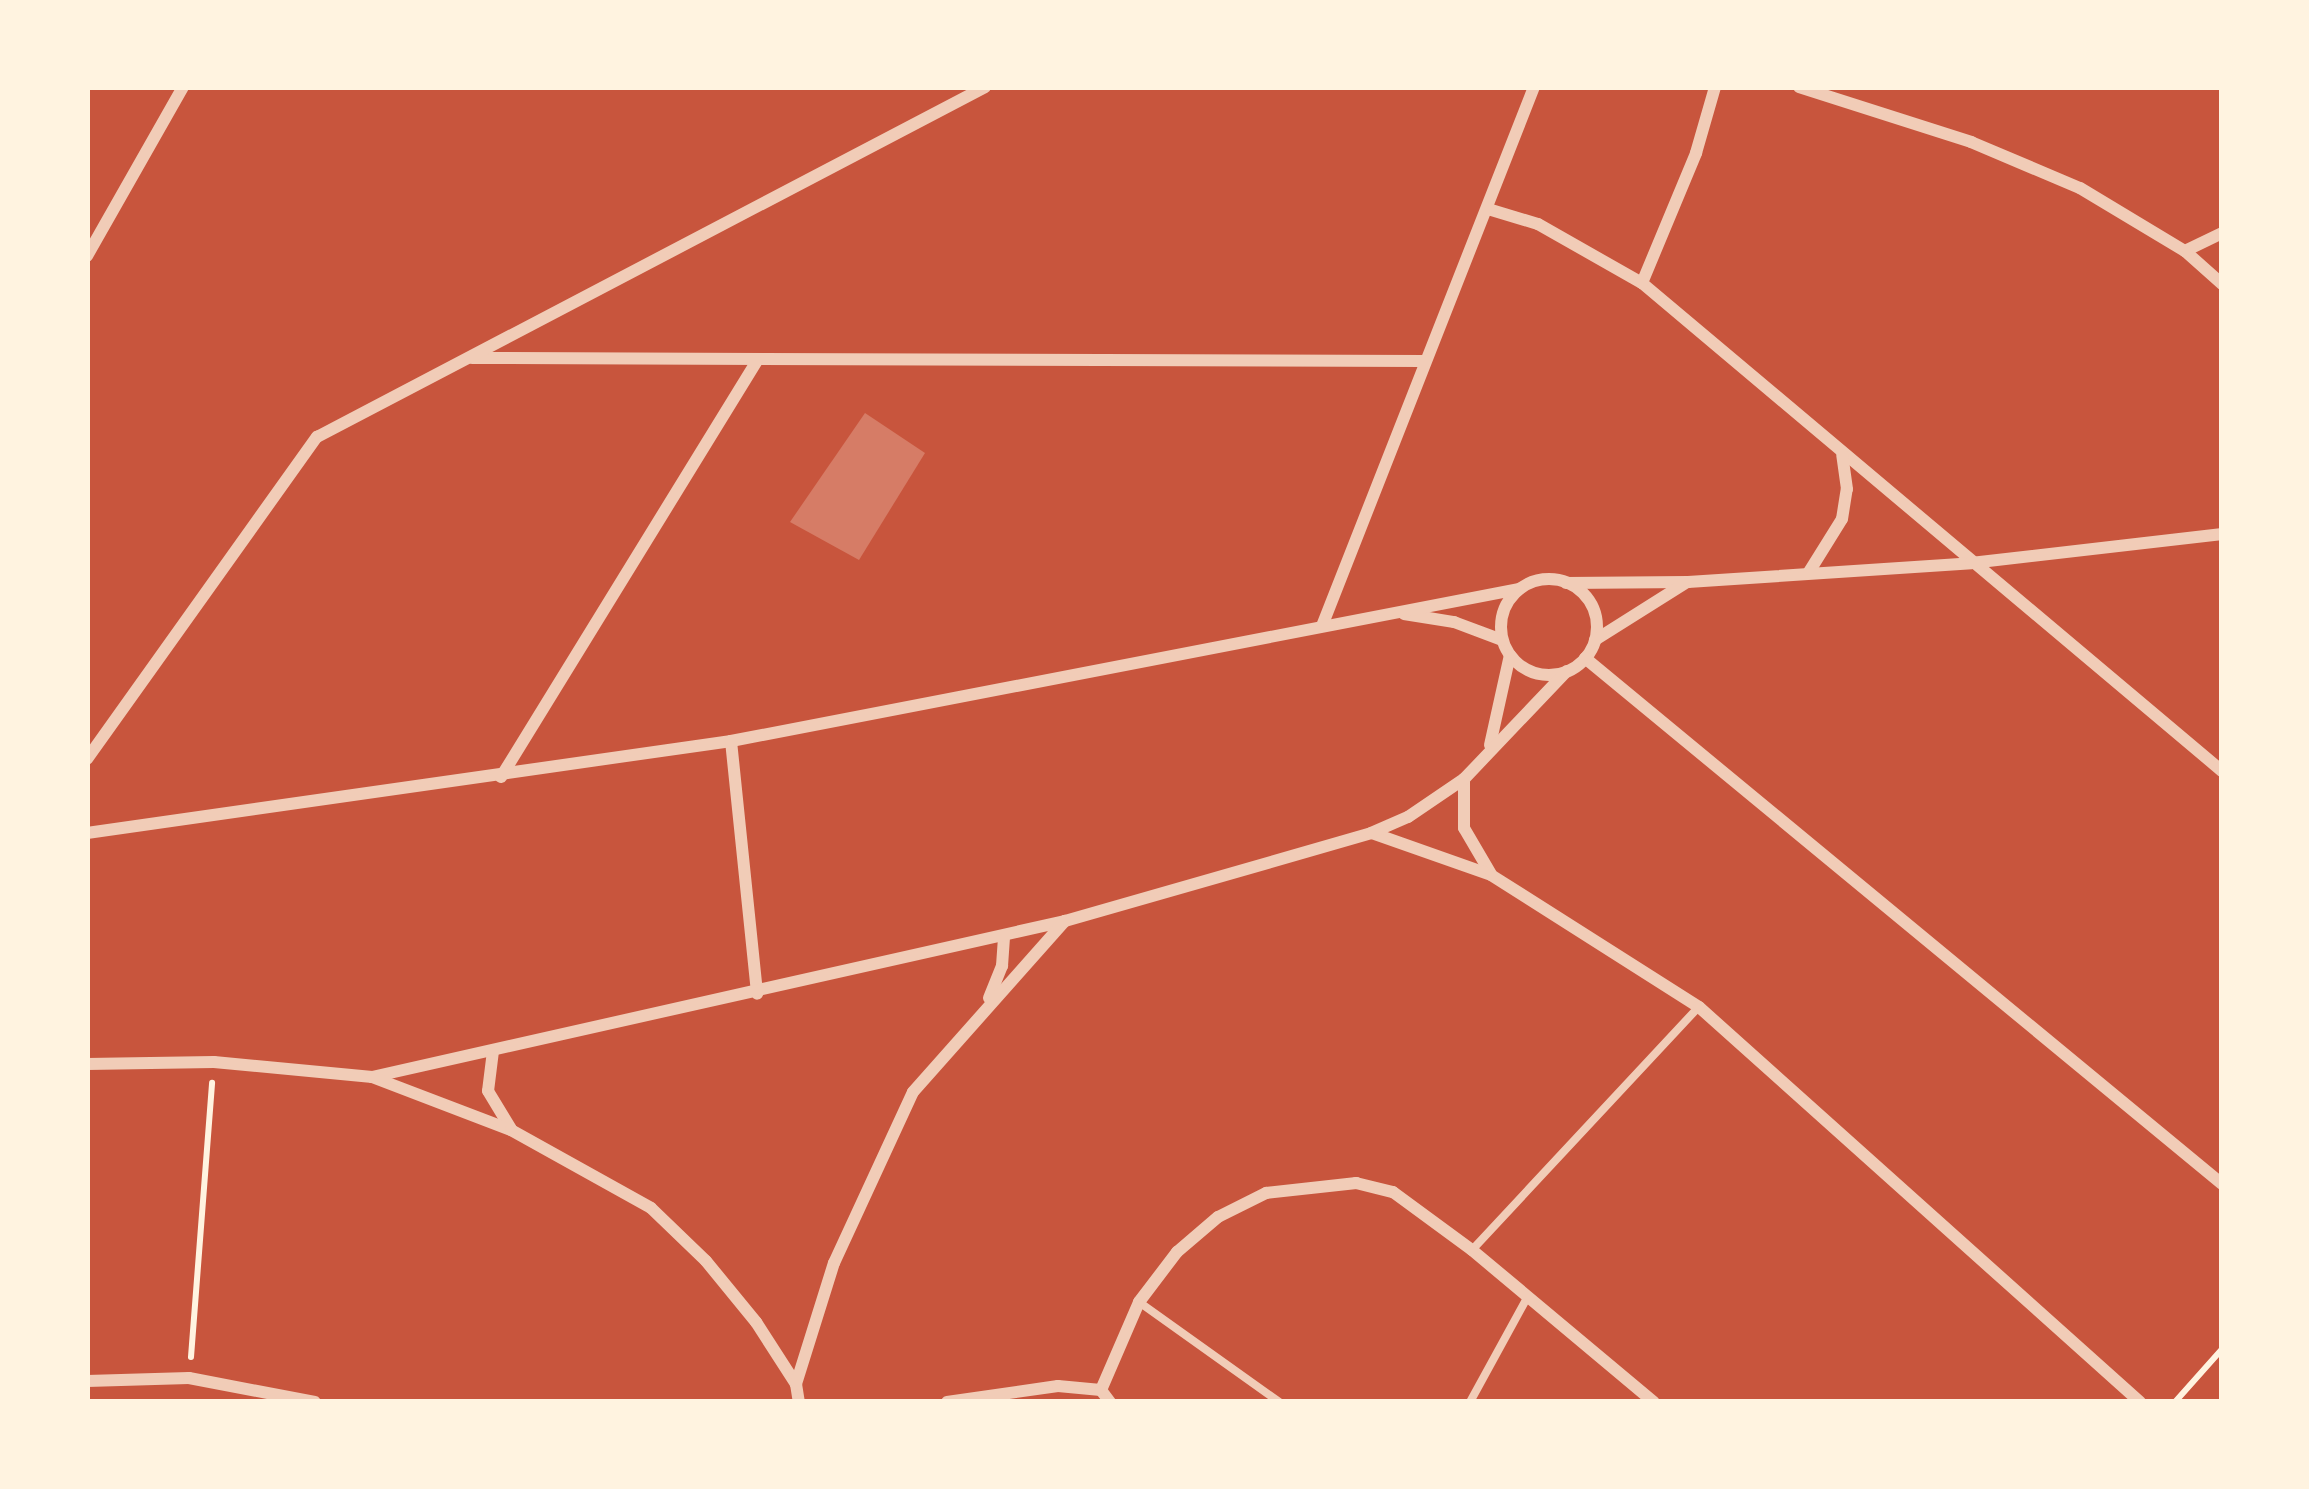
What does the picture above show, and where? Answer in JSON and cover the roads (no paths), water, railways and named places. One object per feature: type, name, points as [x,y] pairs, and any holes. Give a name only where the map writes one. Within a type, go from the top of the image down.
[{"type":"street","points":[[87,256],[183,87]]},
{"type":"street","points":[[87,759],[317,437],[985,87]]},
{"type":"street","points":[[1322,626],[1534,87]]},
{"type":"street","points":[[1642,283],[1696,153],[1715,87]]},
{"type":"street","points":[[1798,87],[1971,142],[2080,188],[2185,251],[2222,284]]},
{"type":"street","points":[[1488,209],[1538,224],[1642,283],[2222,771]]},
{"type":"street","points":[[2185,251],[2222,233]]},
{"type":"street","points":[[471,358],[1424,361]]},
{"type":"street","points":[[501,777],[755,362]]},
{"type":"street","points":[[1808,572],[1841,519],[1847,489],[1842,454]]},
{"type":"street","points":[[87,833],[731,741],[1519,589],[1542,579],[1688,582],[1971,563],[2222,534]]},
{"type":"street","points":[[1594,640],[1688,582]]},
{"type":"street","points":[[372,1077],[1004,937],[1372,833],[1437,801],[1464,779],[1585,658],[1594,640],[1594,613],[1588,600],[1566,583]]},
{"type":"street","points":[[1519,589],[1504,608],[1502,640],[1510,655],[1536,674],[1568,671]]},
{"type":"street","points":[[1391,613],[1454,622],[1502,640]]},
{"type":"street","points":[[1487,752],[1510,655]]},
{"type":"street","points":[[1585,658],[2222,1184]]},
{"type":"street","points":[[731,741],[758,994]]},
{"type":"street","points":[[1464,779],[1464,828],[1492,874]]},
{"type":"street","points":[[1372,833],[1492,874],[1699,1006],[2140,1402]]},
{"type":"street","points":[[796,1384],[834,1263],[913,1092],[1065,921]]},
{"type":"street","points":[[984,1010],[1001,966],[1004,937]]},
{"type":"street","points":[[493,1052],[488,1091],[512,1130]]},
{"type":"street","points":[[87,1064],[214,1062],[372,1077],[512,1130],[651,1208],[718,1276],[796,1384],[799,1402]]},
{"type":"street","points":[[946,1402],[1058,1386],[1106,1396],[1139,1302],[1178,1252],[1218,1217],[1266,1193],[1312,1184],[1356,1183],[1393,1192],[1472,1250],[1654,1402]]},
{"type":"street","points":[[87,1382],[189,1378],[315,1402]]},
{"type":"lane","points":[[1472,1250],[1699,1006]]},
{"type":"lane","points":[[1470,1402],[1528,1296]]},
{"type":"lane","points":[[1139,1302],[1279,1402]]}]
